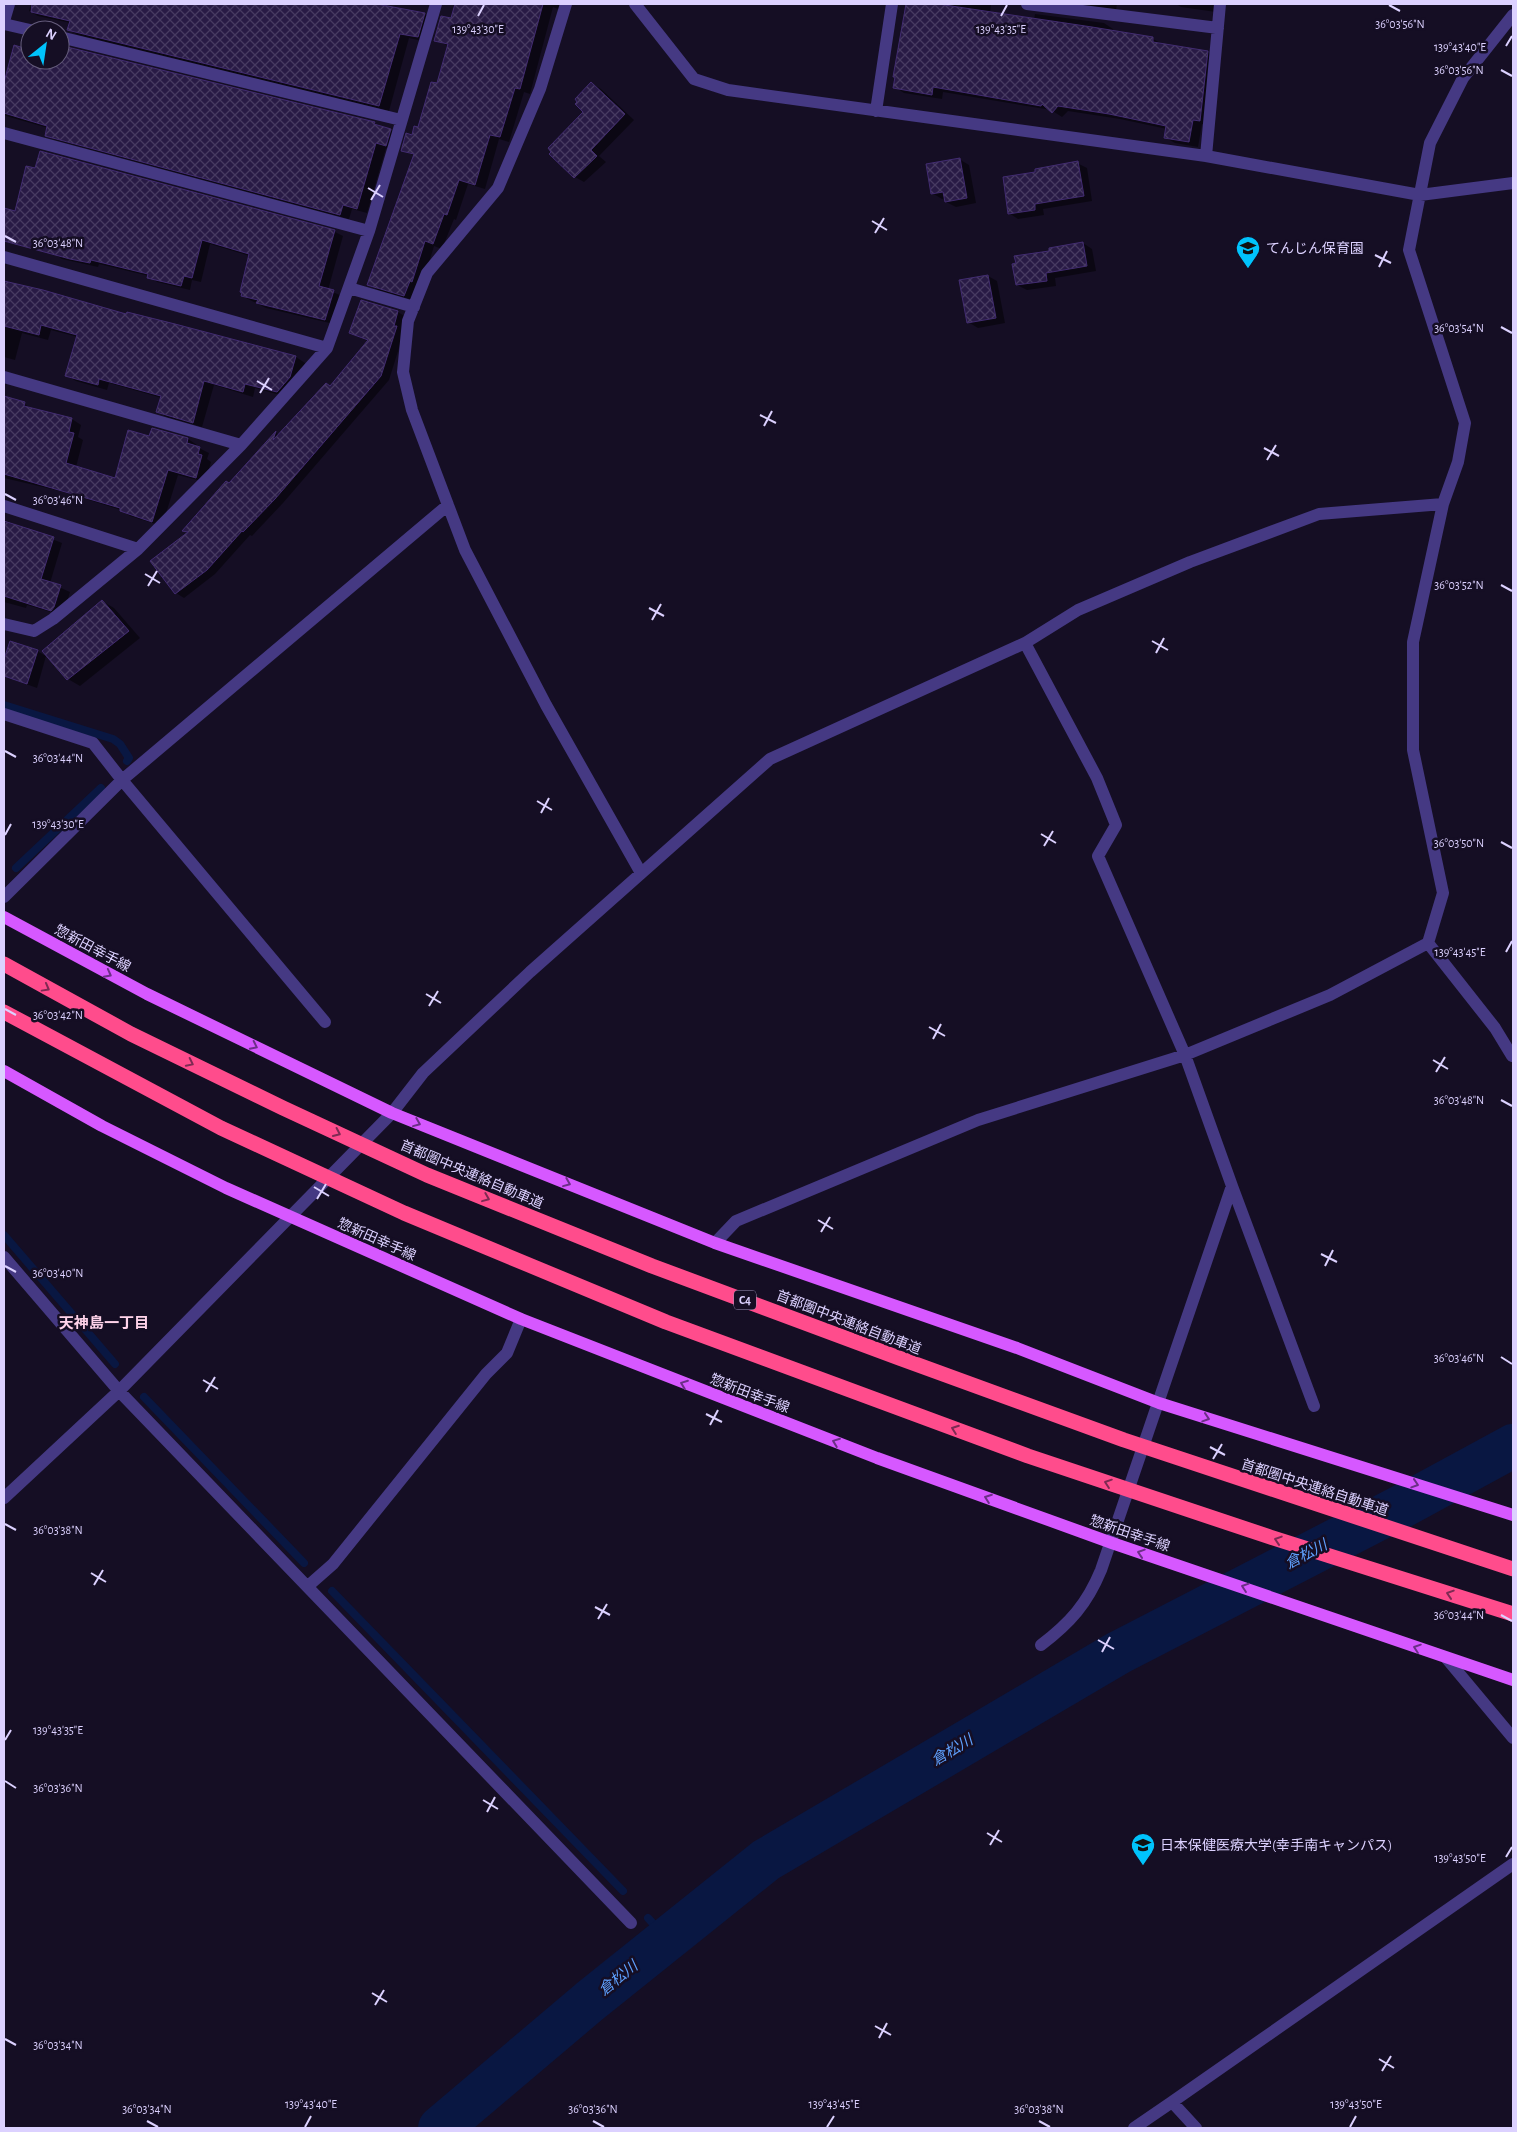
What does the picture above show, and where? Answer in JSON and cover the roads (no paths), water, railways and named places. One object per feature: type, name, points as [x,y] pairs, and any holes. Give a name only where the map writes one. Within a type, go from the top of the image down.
[{"type":"highway","name":"首都圏中央連絡自動車道","points":[[4,964],[131,1034],[283,1108],[427,1175],[652,1266],[889,1355],[1124,1440],[1513,1570]]},
{"type":"highway","points":[[4,1012],[229,1132],[404,1213],[666,1322],[1028,1456],[1270,1537],[1513,1614]]},
{"type":"main road","name":"惣新田幸手線","points":[[4,917],[147,994],[392,1113],[715,1243],[1017,1348],[1159,1403],[1513,1515]]},
{"type":"main road","name":"惣新田幸手線","points":[[4,1070],[102,1126],[226,1188],[521,1319],[877,1458],[1112,1543],[1513,1680]]},
{"type":"street","points":[[9,4],[4,22],[20,27]]},
{"type":"street","points":[[4,624],[34,631],[53,619],[138,549],[241,446],[327,348],[369,231],[436,4]]},
{"type":"street","points":[[566,4],[540,90],[498,188],[427,274],[408,321],[403,372],[412,410],[465,550],[551,714],[641,873]]},
{"type":"street","points":[[635,4],[694,80],[728,90],[1206,156],[1420,195],[1513,183]]},
{"type":"street","points":[[876,111],[892,4]]},
{"type":"street","points":[[1027,4],[1218,28]]},
{"type":"street","points":[[1206,156],[1220,4]]},
{"type":"street","points":[[715,1243],[736,1221],[978,1120],[1185,1056],[1330,995],[1428,942],[1443,893],[1413,750],[1413,642],[1442,504],[1458,462],[1465,423],[1409,250],[1430,142],[1463,78],[1513,15]]},
{"type":"street","points":[[70,39],[402,120]]},
{"type":"street","points":[[4,134],[369,231]]},
{"type":"street","points":[[4,257],[327,348]]},
{"type":"street","points":[[349,288],[414,307]]},
{"type":"street","points":[[4,377],[241,446]]},
{"type":"street","points":[[4,1498],[119,1391],[392,1113],[422,1073],[530,972],[770,759],[1025,643],[1078,610],[1190,562],[1319,514],[1442,504]]},
{"type":"street","points":[[4,897],[122,780],[448,505]]},
{"type":"street","points":[[4,506],[138,549]]},
{"type":"street","points":[[1025,643],[1097,778],[1116,825],[1098,856],[1185,1056],[1314,1406]]},
{"type":"street","points":[[4,714],[93,743],[325,1022]]},
{"type":"street","points":[[1428,942],[1495,1028],[1513,1055]]},
{"type":"street","points":[[1041,1645],[1062,1629],[1077,1613],[1094,1588],[1112,1543],[1232,1186]]},
{"type":"street","points":[[4,1257],[119,1391],[631,1923]]},
{"type":"street","points":[[308,1586],[333,1564],[486,1374],[507,1353],[521,1319]]},
{"type":"street","points":[[1447,1659],[1513,1738]]},
{"type":"street","points":[[1134,2128],[1513,1864]]},
{"type":"street","points":[[1172,2102],[1196,2128]]},
{"type":"waterway","points":[[4,705],[113,739],[120,744],[129,758],[127,761]]},
{"type":"waterway","points":[[16,868],[101,788]]},
{"type":"waterway","points":[[4,1235],[115,1364]]},
{"type":"waterway","points":[[144,1397],[304,1563]]},
{"type":"waterway","name":"倉松川","points":[[440,2128],[590,2001],[766,1860],[1118,1653],[1397,1509],[1513,1446]]},
{"type":"waterway","points":[[332,1591],[623,1891]]},
{"type":"waterway","points":[[648,1918],[667,1939]]},
{"type":"place","name":"てんじん保育園","points":[[1248,269]]},
{"type":"place","name":"日本保健医療大学(幸手南キャンパス)","points":[[1143,1866]]},
{"type":"district","name":"天神島一丁目","points":[[104,1323]]}]
